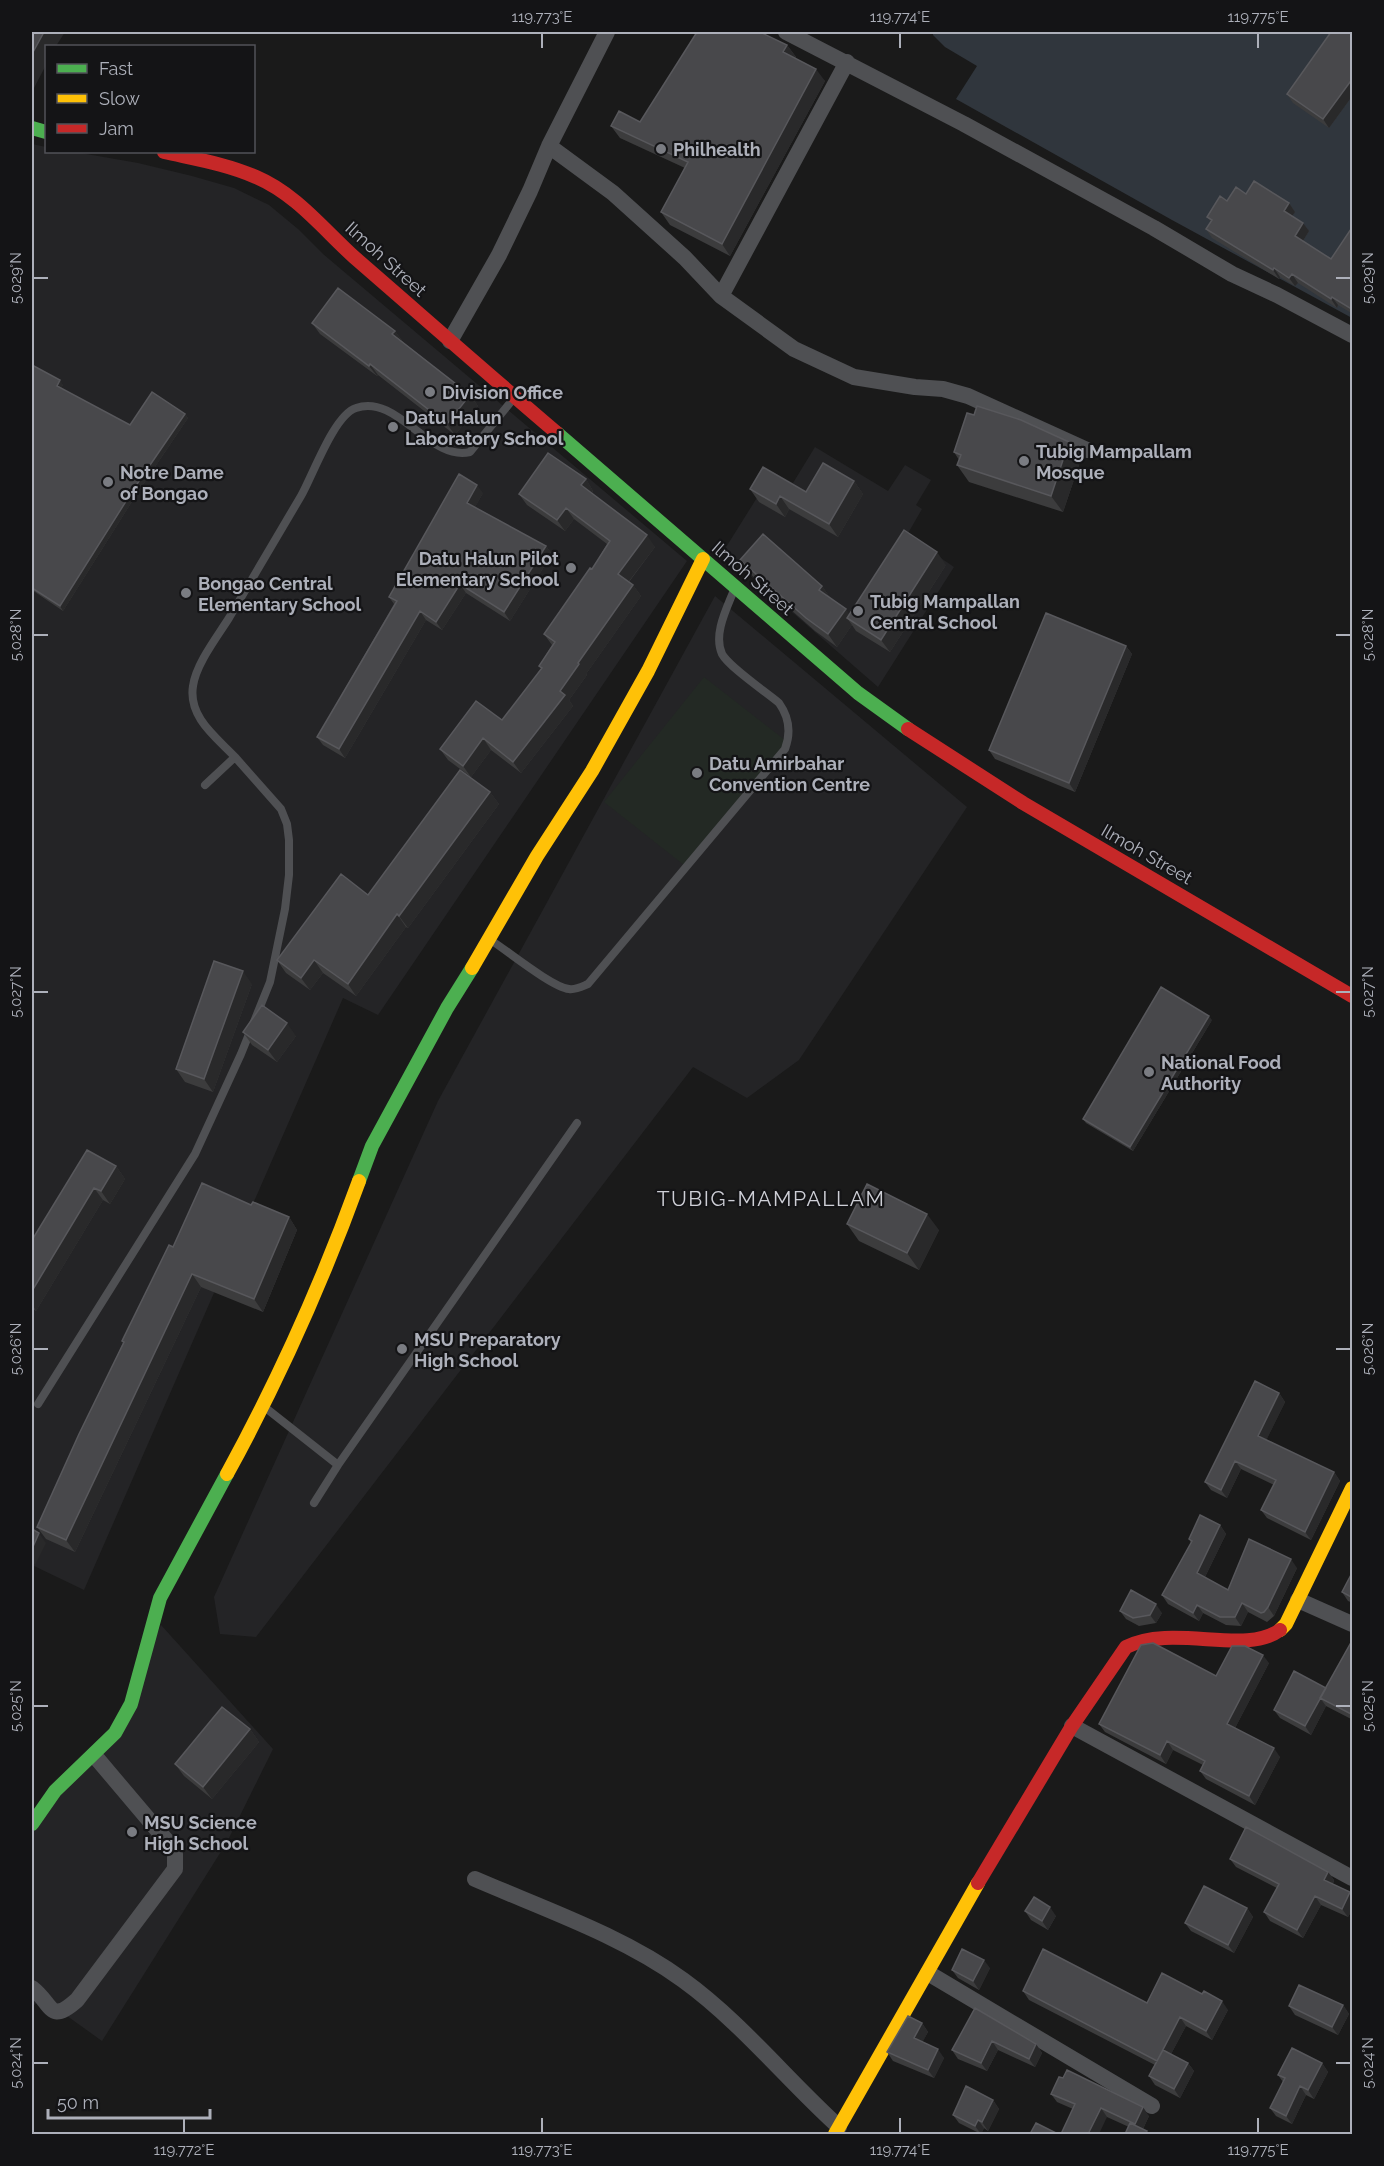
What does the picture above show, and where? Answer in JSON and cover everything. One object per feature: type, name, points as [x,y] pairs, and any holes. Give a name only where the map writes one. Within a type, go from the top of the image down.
[{"type":"street","points":[[450,341],[499,255],[549,146],[607,32]]},
{"type":"street","points":[[786,32],[847,62],[1154,228],[1232,274],[1353,335]]},
{"type":"street","points":[[721,296],[847,62]]},
{"type":"street","points":[[549,146],[613,193],[707,279],[721,296],[794,349],[854,377],[943,389],[968,396],[1087,450]]},
{"type":"street","name":"Ilmoh Street","points":[[169,153],[221,164],[257,177],[278,189],[312,215],[351,254],[450,341],[858,693],[906,728],[1023,803],[1353,996]]},
{"type":"street","points":[[32,1824],[55,1791],[115,1732],[131,1704],[160,1598],[264,1407],[329,1263],[372,1146],[447,1008],[490,939],[537,856],[592,771],[642,681],[703,559]]},
{"type":"street","points":[[475,1879],[626,1946],[683,1980],[721,2011],[837,2131],[989,1863],[1072,1726],[1120,1654],[1133,1642],[1165,1638],[1250,1640],[1276,1634],[1286,1624],[1353,1488]]},
{"type":"street","points":[[1298,1600],[1353,1624]]},
{"type":"street","points":[[1072,1726],[1353,1878]]},
{"type":"street","points":[[32,1988],[53,2011],[64,2012],[76,2000],[175,1869],[175,1854],[171,1846],[94,1755]]},
{"type":"street","points":[[928,1974],[1152,2106]]},
{"type":"lane","points":[[38,1404],[195,1154],[241,1054],[270,982],[285,909],[289,875],[287,824],[281,809],[195,713],[193,686],[204,659],[270,550],[344,415],[356,407],[375,407],[397,417],[444,449],[463,454],[470,452],[515,397]]},
{"type":"lane","points":[[490,939],[552,982],[567,989],[577,989],[588,984],[785,749],[789,739],[785,711],[779,703],[723,654],[721,628],[735,587]]},
{"type":"lane","points":[[205,785],[236,757]]},
{"type":"lane","points":[[314,1503],[338,1465],[577,1123]]},
{"type":"lane","points":[[264,1407],[338,1465]]},
{"type":"shaded area","points":[[933,32],[1352,32],[1352,318],[956,99],[977,66],[945,47],[933,35]]},
{"type":"shaded area","points":[[32,144],[45,147],[45,153],[81,153],[138,163],[192,176],[234,188],[269,205],[323,254],[687,561],[378,1015],[343,998],[84,1590],[32,1565]]},
{"type":"shaded area","name":"Tubig Mampallan Central School","points":[[815,447],[888,491],[905,465],[931,480],[916,505],[922,509],[907,535],[954,567],[878,687],[723,552],[773,472],[793,483]]},
{"type":"shaded area","name":"MSU Preparatory High School","points":[[715,596],[967,807],[799,1060],[747,1098],[693,1067],[256,1637],[220,1634],[214,1597],[438,1101]]},
{"type":"shaded area","name":"Datu Amirbahar Convention Centre","points":[[704,677],[790,744],[689,869],[604,802]]},
{"type":"shaded area","name":"MSU Science High School","points":[[161,1625],[273,1749],[227,1842],[102,2041],[42,1998],[32,2007],[32,1822],[112,1730]]},
{"type":"building","points":[[32,32],[44,32],[32,54]]},
{"type":"building","points":[[697,32],[760,32],[787,45],[783,52],[816,69],[722,244],[661,212],[688,162],[611,126],[619,111],[640,122]]},
{"type":"building","points":[[1331,32],[1353,32],[1353,78],[1323,119],[1287,94]]},
{"type":"building","points":[[1254,181],[1289,203],[1284,211],[1303,223],[1295,236],[1331,259],[1353,226],[1353,310],[1292,274],[1289,278],[1274,268],[1273,270],[1206,229],[1212,220],[1207,217],[1220,196],[1227,201],[1236,187],[1246,194]]},
{"type":"building","points":[[338,288],[395,331],[392,334],[470,395],[447,424],[370,364],[369,366],[312,323]]},
{"type":"building","points":[[32,365],[60,380],[57,386],[130,425],[152,392],[185,414],[135,487],[60,606],[32,588]]},
{"type":"building","name":"Tubig Mampallam Mosque","points":[[977,406],[1021,420],[1069,442],[1051,496],[957,465],[961,455],[954,452],[967,413],[974,415]]},
{"type":"building","points":[[548,453],[586,479],[581,485],[647,535],[618,574],[633,585],[560,691],[565,695],[513,762],[483,738],[463,766],[440,749],[476,701],[502,720],[542,668],[539,666],[555,642],[544,634],[610,541],[566,508],[557,520],[519,494]]},
{"type":"building","points":[[823,463],[854,481],[829,524],[780,496],[776,504],[750,489],[763,467],[806,492]]},
{"type":"building","points":[[459,474],[477,485],[467,503],[546,546],[504,612],[460,584],[436,622],[420,611],[339,749],[317,737],[397,601],[389,597]]},
{"type":"building","points":[[904,530],[937,552],[881,640],[847,618]]},
{"type":"building","points":[[763,534],[822,586],[819,590],[846,609],[828,634],[806,618],[740,560]]},
{"type":"building","points":[[1046,613],[1126,646],[1069,783],[989,750]]},
{"type":"building","points":[[460,770],[490,792],[399,916],[397,914],[348,984],[314,960],[301,978],[277,960],[341,874],[368,895]]},
{"type":"building","points":[[214,961],[243,971],[204,1079],[176,1069]]},
{"type":"building","name":"National Food Authority","points":[[1161,987],[1209,1016],[1130,1147],[1083,1119]]},
{"type":"building","points":[[262,1005],[287,1023],[268,1050],[243,1032]]},
{"type":"building","points":[[87,1150],[116,1166],[101,1191],[94,1188],[32,1291],[32,1240]]},
{"type":"building","points":[[202,1183],[251,1205],[253,1202],[289,1217],[254,1299],[192,1274],[66,1540],[37,1527],[124,1342],[122,1341],[169,1245],[173,1247]]},
{"type":"building","points":[[867,1184],[927,1214],[907,1253],[847,1224]]},
{"type":"building","points":[[1255,1381],[1279,1393],[1258,1436],[1334,1472],[1305,1532],[1261,1510],[1276,1480],[1235,1461],[1221,1490],[1205,1482]]},
{"type":"building","points":[[1200,1515],[1220,1525],[1197,1573],[1228,1590],[1249,1539],[1291,1559],[1264,1612],[1261,1613],[1242,1603],[1235,1617],[1220,1617],[1197,1605],[1193,1613],[1162,1595],[1192,1541],[1189,1539]]},
{"type":"building","points":[[32,1529],[39,1533],[32,1549]]},
{"type":"building","points":[[1353,1571],[1353,1598],[1342,1592]]},
{"type":"building","points":[[1131,1590],[1156,1604],[1150,1615],[1133,1618],[1120,1611]]},
{"type":"building","points":[[1353,1639],[1353,1715],[1320,1698]]},
{"type":"building","points":[[1153,1643],[1216,1676],[1232,1646],[1245,1646],[1263,1655],[1227,1724],[1274,1748],[1249,1796],[1200,1771],[1205,1761],[1167,1741],[1160,1755],[1099,1724],[1141,1645]]},
{"type":"building","points":[[1294,1671],[1326,1688],[1305,1726],[1274,1710]]},
{"type":"building","points":[[222,1707],[250,1729],[203,1787],[175,1764]]},
{"type":"building","points":[[1246,1827],[1328,1872],[1324,1880],[1350,1892],[1342,1909],[1315,1896],[1297,1930],[1264,1912],[1279,1884],[1230,1859]]},
{"type":"building","points":[[1204,1886],[1247,1908],[1228,1945],[1185,1923]]},
{"type":"building","points":[[1034,1897],[1050,1907],[1042,1921],[1025,1911]]},
{"type":"building","points":[[962,1949],[984,1960],[973,1981],[952,1970]]},
{"type":"building","points":[[1043,1949],[1147,2003],[1162,1973],[1202,1994],[1204,1991],[1222,2001],[1206,2031],[1180,2017],[1157,2061],[1023,1991]]},
{"type":"building","points":[[1299,1985],[1343,2005],[1332,2027],[1289,2006]]},
{"type":"building","points":[[975,2008],[1036,2044],[1029,2059],[992,2041],[981,2063],[952,2050]]},
{"type":"building","points":[[908,2016],[922,2023],[914,2038],[938,2049],[928,2070],[887,2052]]},
{"type":"building","points":[[1292,2048],[1322,2063],[1308,2090],[1300,2086],[1286,2116],[1270,2108],[1285,2078],[1278,2075]]},
{"type":"building","points":[[1163,2050],[1188,2063],[1174,2089],[1149,2076]]},
{"type":"building","points":[[1067,2070],[1143,2107],[1135,2124],[1101,2108],[1088,2134],[1061,2134],[1075,2104],[1051,2094],[1059,2077],[1063,2078]]},
{"type":"building","points":[[966,2086],[993,2100],[982,2122],[978,2120],[975,2126],[953,2115]]},
{"type":"building","points":[[1036,2123],[1058,2134],[1030,2134]]},
{"type":"building","points":[[1130,2123],[1147,2131],[1145,2134],[1125,2134]]},
{"type":"traffic: fast","points":[[32,128],[45,132]]},
{"type":"traffic: fast","points":[[557,433],[858,693],[908,729]]},
{"type":"traffic: fast","points":[[359,1181],[372,1146],[447,1008],[472,968]]},
{"type":"traffic: fast","points":[[32,1824],[55,1791],[115,1733],[131,1704],[160,1598],[227,1474]]},
{"type":"traffic: slow","points":[[472,968],[537,856],[592,771],[648,671],[703,559]]},
{"type":"traffic: slow","points":[[227,1474],[299,1330],[359,1181]]},
{"type":"traffic: slow","points":[[1280,1630],[1286,1624],[1352,1488]]},
{"type":"traffic: slow","points":[[835,2134],[978,1883]]},
{"type":"traffic: jam","points":[[169,153],[234,169],[256,177],[284,193],[354,257],[557,433]]},
{"type":"traffic: jam","points":[[908,729],[1023,803],[1352,996]]},
{"type":"traffic: jam","points":[[978,1883],[1072,1726],[1126,1647],[1145,1640],[1165,1638],[1248,1640],[1265,1637],[1280,1630]]},
{"type":"place","name":"Philhealth","points":[[661,149]]},
{"type":"place","name":"Division Office","points":[[430,392]]},
{"type":"place","name":"Datu Halun Laboratory School","points":[[393,427]]},
{"type":"place","name":"Tubig Mampallam Mosque","points":[[1024,461]]},
{"type":"place","name":"Notre Dame of Bongao","points":[[108,482]]},
{"type":"place","name":"Datu Halun Pilot Elementary School","points":[[571,568]]},
{"type":"place","name":"Bongao Central Elementary School","points":[[186,593]]},
{"type":"place","name":"Tubig Mampallan Central School","points":[[858,611]]},
{"type":"place","name":"Datu Amirbahar Convention Centre","points":[[697,773]]},
{"type":"place","name":"National Food Authority","points":[[1149,1072]]},
{"type":"place","name":"MSU Preparatory High School","points":[[402,1349]]},
{"type":"place","name":"MSU Science High School","points":[[132,1832]]},
{"type":"district","name":"TUBIG-MAMPALLAM","points":[[771,1198]]}]
